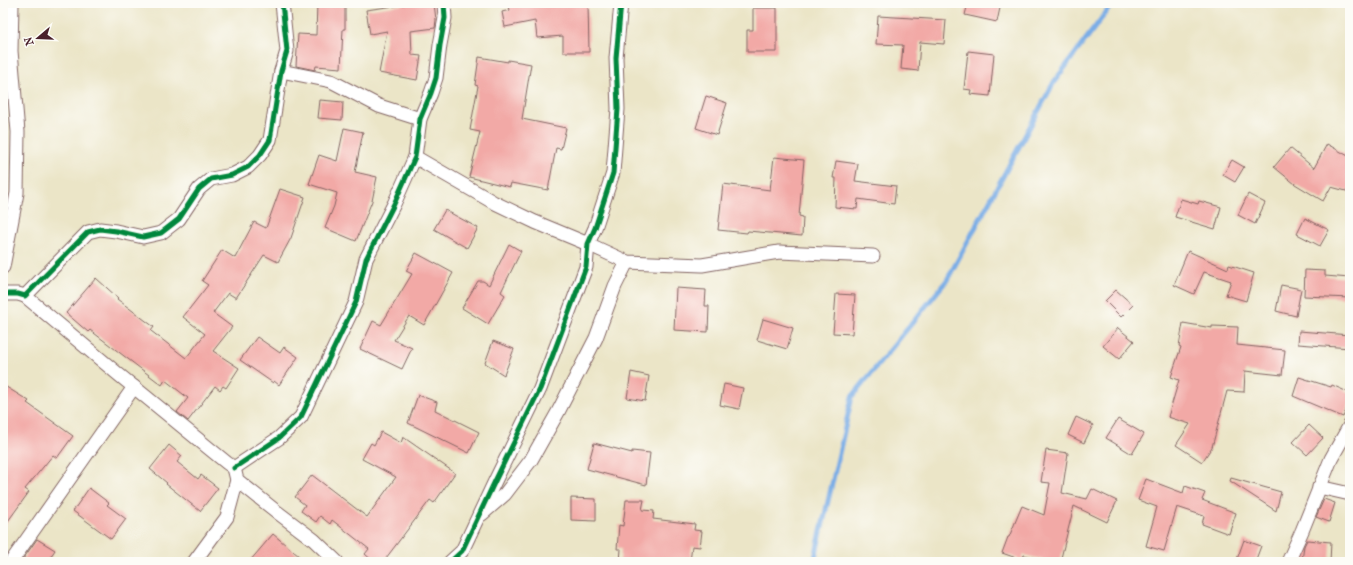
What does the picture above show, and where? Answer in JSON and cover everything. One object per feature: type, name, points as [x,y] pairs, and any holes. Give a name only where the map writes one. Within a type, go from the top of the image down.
[{"type":"street","points":[[3,266],[17,193],[18,132],[11,51],[12,3]]},
{"type":"street","points":[[25,296],[88,232],[100,229],[143,237],[161,233],[179,219],[199,189],[210,179],[232,175],[248,167],[260,155],[270,140],[281,71],[287,51],[282,3]]},
{"type":"street","points":[[194,562],[227,517],[236,474],[279,438],[301,417],[356,302],[366,259],[394,204],[415,157],[420,119],[436,78],[445,18],[444,3]]},
{"type":"street","points":[[450,562],[462,551],[540,389],[586,267],[588,244],[595,228],[613,173],[618,109],[616,58],[622,3]]},
{"type":"street","points":[[281,71],[331,81],[379,106],[420,119]]},
{"type":"street","points":[[415,157],[493,202],[627,262],[702,265],[779,252],[873,256]]},
{"type":"street","points":[[479,516],[505,494],[532,460],[596,338],[615,286],[627,262]]},
{"type":"street","points":[[3,294],[18,294],[25,296],[236,474],[277,512],[314,540],[337,562]]},
{"type":"street","points":[[10,562],[134,387]]},
{"type":"street","points":[[1290,561],[1331,459],[1350,425]]},
{"type":"street","points":[[1319,487],[1350,494]]},
{"type":"building","points":[[317,3],[345,3],[345,29],[343,29],[341,68],[316,66],[315,70],[296,66],[298,34],[316,35]]},
{"type":"building","points":[[416,3],[434,3],[436,20],[435,28],[411,31],[412,55],[421,56],[417,80],[379,73],[387,31],[370,34],[366,10]]},
{"type":"building","points":[[508,3],[588,3],[589,52],[563,52],[563,36],[537,38],[535,21],[505,27],[502,12],[510,10]]},
{"type":"building","points":[[968,3],[1001,3],[997,22],[965,15]]},
{"type":"building","points":[[753,8],[777,8],[777,52],[747,52],[747,30],[753,30]]},
{"type":"building","points":[[878,16],[946,20],[944,44],[920,42],[918,71],[901,69],[903,45],[876,44]]},
{"type":"building","points":[[968,51],[994,54],[990,96],[970,94],[971,90],[964,89]]},
{"type":"building","points":[[479,57],[531,64],[522,119],[566,128],[561,149],[556,148],[548,190],[511,183],[510,187],[469,177],[480,132],[470,130],[478,86],[475,85]]},
{"type":"building","points":[[706,96],[727,103],[717,135],[696,128]]},
{"type":"building","points":[[320,100],[343,102],[342,120],[318,118]]},
{"type":"building","points":[[344,128],[363,132],[355,172],[377,177],[372,201],[356,241],[325,228],[334,206],[337,193],[309,184],[319,155],[337,161]]},
{"type":"building","points":[[1327,144],[1350,157],[1350,192],[1331,187],[1323,201],[1295,184],[1274,167],[1290,148],[1314,168]]},
{"type":"building","points":[[774,157],[804,160],[799,216],[803,217],[802,236],[718,230],[723,184],[770,190]]},
{"type":"building","points":[[1232,160],[1244,167],[1235,182],[1223,175]]},
{"type":"building","points":[[836,161],[858,164],[855,181],[896,186],[894,204],[858,199],[857,209],[835,207],[836,178],[833,178]]},
{"type":"building","points":[[280,189],[305,197],[291,238],[278,262],[264,255],[236,298],[228,293],[213,313],[232,327],[213,351],[239,368],[226,388],[223,386],[220,390],[215,386],[188,421],[177,412],[188,398],[165,380],[162,385],[90,330],[88,332],[66,313],[96,278],[118,298],[117,299],[154,327],[151,331],[186,358],[205,334],[183,317],[208,285],[202,281],[222,250],[235,258],[254,222],[266,228]]},
{"type":"building","points":[[1248,194],[1265,203],[1255,224],[1238,215]]},
{"type":"building","points":[[1181,199],[1198,204],[1199,201],[1221,207],[1215,229],[1175,217]]},
{"type":"building","points":[[445,210],[478,228],[467,248],[434,229]]},
{"type":"building","points":[[1305,218],[1329,230],[1320,246],[1297,234]]},
{"type":"building","points":[[509,244],[521,251],[501,292],[505,295],[488,324],[462,308],[478,281],[483,281],[489,285]]},
{"type":"building","points":[[1188,251],[1228,269],[1229,265],[1254,273],[1246,301],[1226,295],[1231,281],[1204,272],[1194,294],[1174,285]]},
{"type":"building","points":[[416,253],[453,273],[424,325],[409,316],[394,340],[412,348],[402,369],[360,349],[373,321],[381,325],[412,274],[406,271]]},
{"type":"building","points":[[1305,270],[1325,271],[1325,276],[1350,278],[1350,298],[1304,296]]},
{"type":"building","points":[[1281,285],[1301,289],[1296,316],[1276,311]]},
{"type":"building","points":[[676,288],[706,290],[705,306],[709,306],[708,332],[674,330]]},
{"type":"building","points":[[1116,290],[1133,305],[1121,317],[1105,301]]},
{"type":"building","points":[[836,294],[855,295],[852,334],[833,333]]},
{"type":"building","points":[[763,319],[793,328],[787,349],[757,340]]},
{"type":"building","points":[[1183,323],[1212,328],[1212,326],[1238,327],[1237,345],[1285,350],[1282,375],[1245,371],[1244,392],[1227,391],[1212,447],[1202,462],[1176,445],[1190,424],[1168,417],[1179,380],[1171,377],[1181,347],[1179,346]]},
{"type":"building","points":[[1118,328],[1134,341],[1119,359],[1103,346]]},
{"type":"building","points":[[1299,331],[1350,335],[1350,348],[1298,344]]},
{"type":"building","points":[[257,337],[280,353],[284,347],[298,357],[279,385],[274,381],[273,383],[240,360]]},
{"type":"building","points":[[493,341],[514,349],[504,375],[485,363]]},
{"type":"building","points":[[631,372],[649,376],[645,401],[627,398]]},
{"type":"building","points":[[1299,377],[1331,387],[1332,385],[1350,393],[1350,401],[1343,417],[1293,396]]},
{"type":"building","points":[[724,384],[743,388],[739,409],[720,405]]},
{"type":"building","points":[[3,385],[29,401],[27,403],[73,436],[57,458],[53,455],[25,489],[29,492],[3,528]]},
{"type":"building","points":[[418,395],[437,402],[435,410],[479,432],[469,453],[408,423]]},
{"type":"building","points":[[1076,417],[1093,425],[1084,443],[1068,435]]},
{"type":"building","points":[[1118,419],[1144,434],[1132,454],[1106,438]]},
{"type":"building","points":[[1309,425],[1323,438],[1307,455],[1293,442]]},
{"type":"building","points":[[381,432],[401,443],[403,437],[455,473],[434,503],[430,500],[383,562],[374,562],[365,554],[369,549],[332,520],[330,524],[320,516],[316,522],[301,511],[305,505],[295,497],[312,475],[367,517],[396,477],[362,459],[371,443],[374,445]]},
{"type":"building","points":[[594,443],[632,453],[632,451],[650,453],[646,485],[587,469]]},
{"type":"building","points":[[169,445],[182,456],[177,462],[198,479],[201,475],[218,488],[200,511],[150,469]]},
{"type":"building","points":[[1046,450],[1068,453],[1062,493],[1087,499],[1092,489],[1117,501],[1107,522],[1074,506],[1060,562],[1024,555],[1022,560],[1002,553],[1022,506],[1044,515],[1050,483],[1041,482]]},
{"type":"building","points":[[1231,478],[1281,492],[1276,511],[1230,481]]},
{"type":"building","points":[[1146,479],[1183,493],[1185,486],[1205,493],[1202,500],[1236,513],[1229,534],[1202,524],[1204,516],[1177,507],[1164,551],[1146,546],[1157,507],[1138,500]]},
{"type":"building","points":[[89,488],[109,503],[107,505],[126,519],[111,539],[73,511]]},
{"type":"building","points":[[571,498],[596,499],[596,521],[571,520]]},
{"type":"building","points":[[1324,499],[1335,503],[1329,522],[1316,517]]},
{"type":"building","points":[[626,500],[644,500],[642,510],[654,511],[653,519],[695,524],[694,530],[702,531],[700,547],[692,546],[690,562],[620,562],[621,549],[617,549],[619,525],[623,526]]},
{"type":"building","points":[[273,534],[306,562],[249,562]]},
{"type":"building","points":[[37,539],[55,550],[47,562],[21,562]]},
{"type":"building","points":[[1244,540],[1261,546],[1255,562],[1236,562]]},
{"type":"building","points":[[1307,540],[1331,542],[1330,562],[1302,561],[1304,546]]},
{"type":"waterway","points":[[814,562],[852,397],[947,280],[1054,82],[1113,3]]},
{"type":"cycle path","points":[[3,294],[18,294],[25,296],[88,232],[100,229],[143,237],[161,233],[179,219],[199,189],[211,179],[232,175],[248,167],[260,155],[270,140],[281,71],[287,51],[282,3]]},
{"type":"cycle path","points":[[234,468],[279,438],[301,417],[356,302],[366,259],[394,204],[415,157],[420,119],[436,78],[445,18],[444,3]]},
{"type":"cycle path","points":[[450,562],[462,551],[540,389],[586,267],[588,244],[595,228],[613,173],[618,109],[616,58],[621,3]]}]
